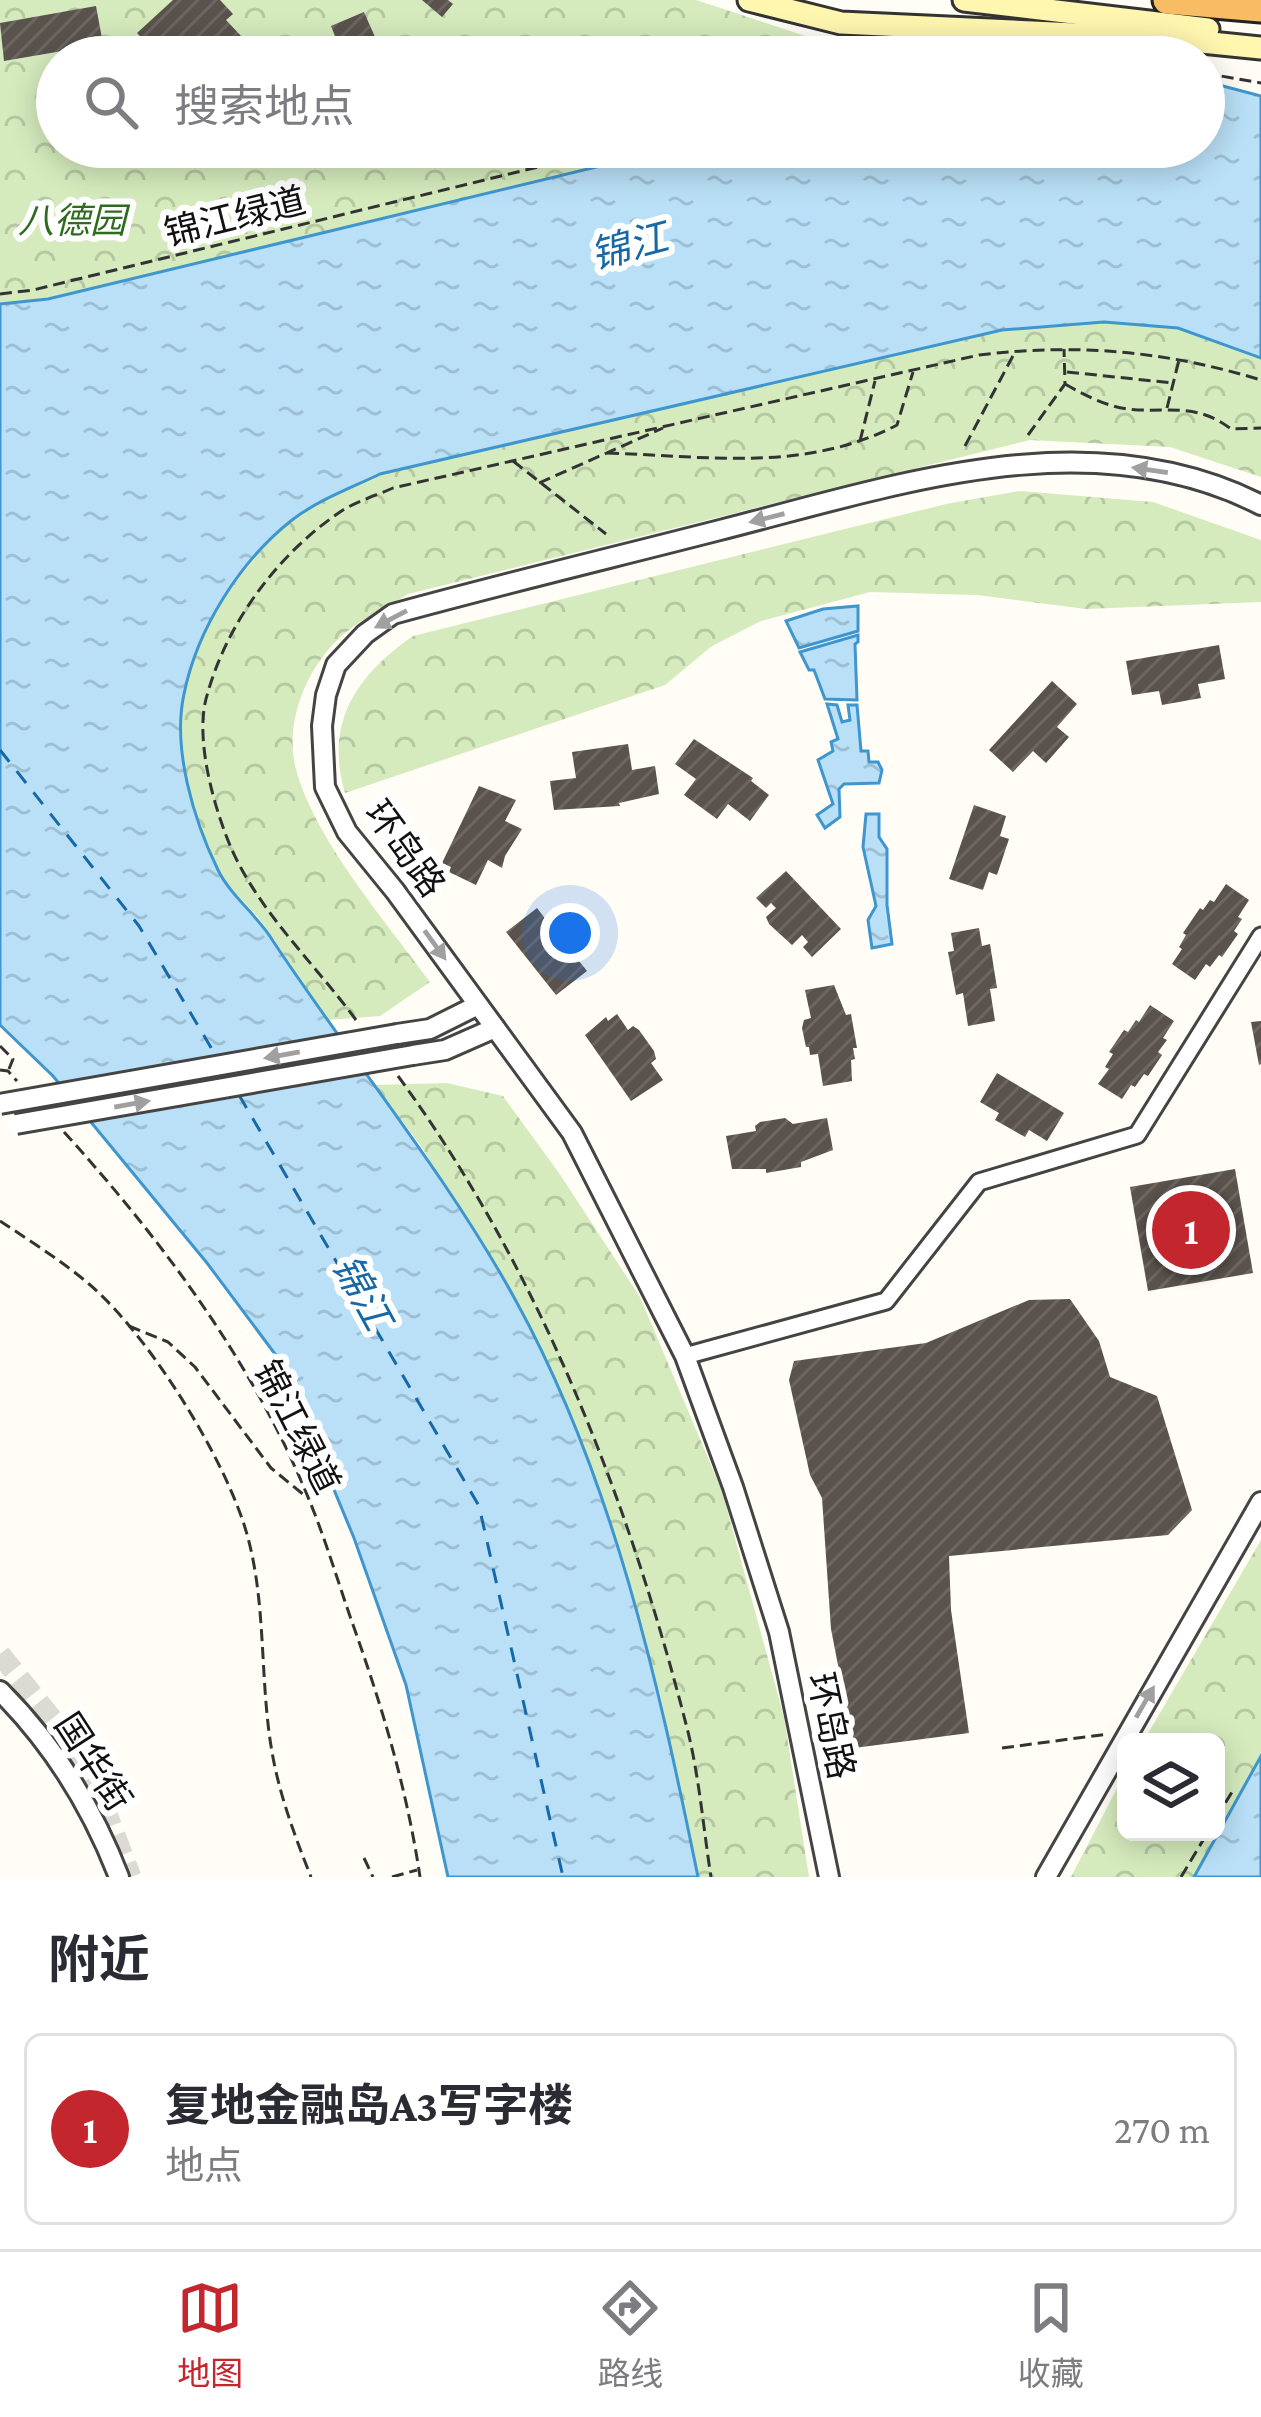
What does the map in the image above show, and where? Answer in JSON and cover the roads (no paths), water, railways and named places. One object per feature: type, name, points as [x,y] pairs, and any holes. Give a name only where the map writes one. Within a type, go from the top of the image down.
[{"type":"highway","points":[[1167,0],[1261,8]]},
{"type":"main road","points":[[749,0],[841,23],[1119,36]]},
{"type":"main road","points":[[964,0],[1121,16],[1261,38]]},
{"type":"main road","points":[[1225,44],[1261,48]]},
{"type":"street","name":"环岛路","points":[[829,1877],[779,1632],[734,1486],[685,1356],[572,1133],[347,832],[326,788],[322,726],[326,694],[336,665],[364,634],[393,614],[951,472],[1084,462],[1160,470],[1226,487],[1261,505]]},
{"type":"street","points":[[685,1356],[886,1301],[979,1182],[1137,1135],[1261,936]]},
{"type":"street","points":[[0,1104],[430,1029],[478,1005]]},
{"type":"street","points":[[8,1125],[445,1050],[495,1028]]},
{"type":"street","points":[[1046,1877],[1261,1502]]},
{"type":"street","name":"国华街","points":[[0,1691],[72,1778],[100,1828],[119,1877]]},
{"type":"street","points":[[824,1852],[839,1877]]},
{"type":"water","name":"锦江","points":[[1225,87],[1261,96],[1261,358],[1178,328],[1104,322],[1002,330],[380,474],[313,506],[255,555],[210,621],[190,670],[181,715],[183,761],[194,807],[223,879],[267,932],[460,1208],[516,1301],[580,1438],[648,1655],[698,1877],[448,1877],[406,1685],[354,1538],[281,1362],[207,1263],[53,1076],[0,1025],[0,304],[48,299],[592,168],[1225,168]]},
{"type":"water","points":[[858,606],[858,631],[799,648],[786,621],[823,609]]},
{"type":"water","points":[[858,635],[857,700],[825,699],[814,670],[809,670],[800,652]]},
{"type":"water","points":[[827,704],[837,705],[842,722],[850,720],[848,705],[857,705],[861,751],[868,751],[869,762],[878,762],[882,770],[879,783],[844,784],[839,789],[840,817],[825,828],[817,815],[833,804],[818,760],[833,751],[831,742],[838,739]]},
{"type":"water","points":[[866,814],[879,814],[879,837],[887,849],[892,944],[872,948],[868,920],[876,906],[863,847]]},
{"type":"water","points":[[1261,1756],[1261,1877],[1194,1877],[1214,1841],[1225,1841],[1225,1821]]},
{"type":"tunnel","points":[[0,1654],[87,1762],[131,1877]]},
{"type":"place","name":"复地金融岛A3写字楼","points":[[1191,1230]]},
{"type":"park label","name":"八德园","points":[[72,221]]}]
